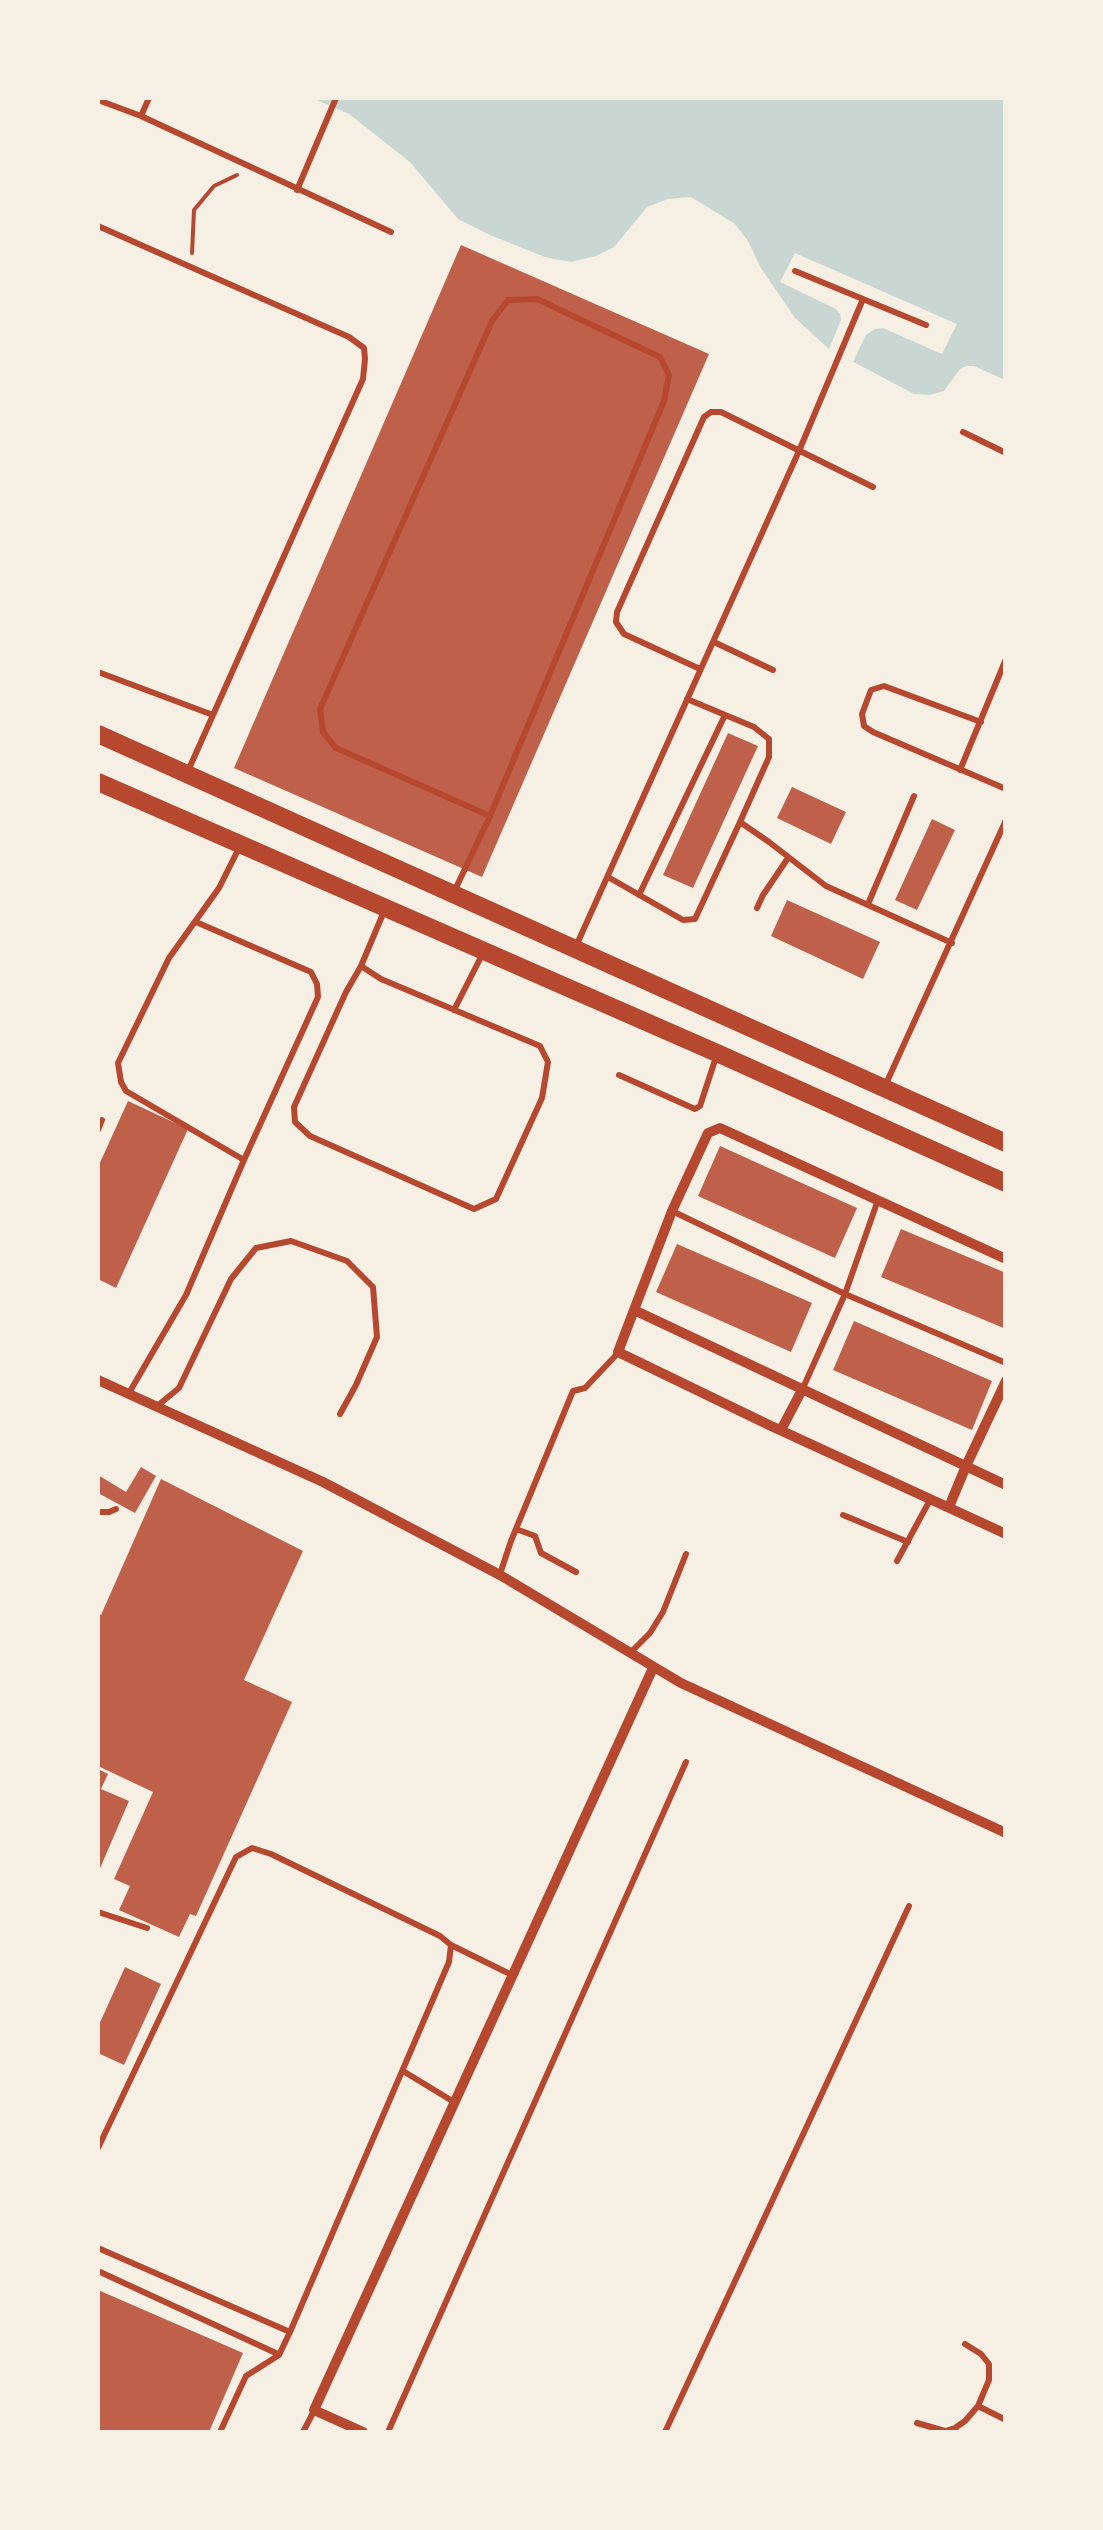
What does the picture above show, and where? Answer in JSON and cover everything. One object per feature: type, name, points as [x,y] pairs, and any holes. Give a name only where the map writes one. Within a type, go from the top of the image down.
[{"type":"main road","points":[[98,734],[1006,1143]]},
{"type":"main road","points":[[98,782],[1006,1183]]},
{"type":"street","points":[[1006,1259],[720,1128],[708,1133],[672,1211],[618,1352],[1006,1534]]},
{"type":"street","points":[[634,1310],[1006,1485]]},
{"type":"street","points":[[98,1380],[323,1482],[500,1576],[680,1683],[1006,1834]]},
{"type":"street","points":[[949,1507],[1006,1382]]},
{"type":"street","points":[[780,1430],[803,1388]]},
{"type":"street","points":[[363,2432],[314,2410],[653,1668]]},
{"type":"lane","points":[[141,116],[149,98]]},
{"type":"lane","points":[[297,190],[336,98]]},
{"type":"lane","points":[[98,100],[141,116],[392,232]]},
{"type":"lane","points":[[98,226],[349,337],[364,348],[366,359],[362,379],[186,775]]},
{"type":"lane","points":[[795,271],[926,326]]},
{"type":"lane","points":[[574,950],[799,451],[863,299]]},
{"type":"lane","points":[[452,895],[490,816],[664,402],[669,375],[660,357],[538,300],[508,300],[492,321],[320,709],[323,732],[336,748],[490,816]]},
{"type":"lane","points":[[700,669],[624,634],[616,622],[617,612],[704,417],[721,412],[873,487]]},
{"type":"lane","points":[[963,432],[1006,452]]},
{"type":"lane","points":[[714,642],[773,670]]},
{"type":"lane","points":[[960,770],[1006,660]]},
{"type":"lane","points":[[98,672],[213,715]]},
{"type":"lane","points":[[981,722],[884,686],[871,690],[862,714],[864,726],[873,732],[1006,790]]},
{"type":"lane","points":[[608,877],[682,920],[695,920],[769,757],[768,739],[754,727],[687,699]]},
{"type":"lane","points":[[640,895],[726,716]]},
{"type":"lane","points":[[868,904],[914,796]]},
{"type":"lane","points":[[885,1088],[1006,820]]},
{"type":"lane","points":[[740,822],[826,886],[952,943]]},
{"type":"lane","points":[[240,844],[219,888],[169,958],[118,1063],[126,1091],[244,1160]]},
{"type":"lane","points":[[757,908],[762,894],[788,858]]},
{"type":"lane","points":[[361,966],[381,979],[540,1046],[548,1062],[542,1098],[496,1199],[474,1209],[310,1136],[295,1122],[294,1107],[386,907]]},
{"type":"lane","points":[[129,1394],[186,1295],[318,997],[318,984],[311,972],[196,922]]},
{"type":"lane","points":[[454,1010],[484,951]]},
{"type":"lane","points":[[619,1075],[695,1109],[703,1099],[717,1053]]},
{"type":"lane","points":[[98,1130],[102,1120]]},
{"type":"lane","points":[[803,1388],[845,1294],[878,1200]]},
{"type":"lane","points":[[672,1211],[845,1294],[1006,1363]]},
{"type":"lane","points":[[156,1408],[179,1388],[231,1279],[256,1248],[290,1241],[347,1261],[373,1287],[377,1338],[340,1414]]},
{"type":"lane","points":[[500,1576],[574,1390],[585,1388],[618,1352]]},
{"type":"lane","points":[[897,1561],[930,1498]]},
{"type":"lane","points":[[98,1512],[116,1510]]},
{"type":"lane","points":[[843,1515],[908,1542]]},
{"type":"lane","points":[[516,1529],[535,1536],[541,1553],[576,1572]]},
{"type":"lane","points":[[630,1653],[650,1633],[662,1612],[686,1554]]},
{"type":"lane","points":[[388,2432],[686,1762]]},
{"type":"lane","points":[[98,2148],[236,1856],[252,1848],[440,1936],[450,1945],[512,1975]]},
{"type":"lane","points":[[665,2432],[909,1906]]},
{"type":"lane","points":[[98,1912],[147,1928]]},
{"type":"lane","points":[[220,2432],[246,2376],[280,2354],[404,2071],[448,1962],[450,1945]]},
{"type":"lane","points":[[404,2071],[454,2102]]},
{"type":"lane","points":[[98,2248],[290,2332]]},
{"type":"lane","points":[[98,2272],[280,2354]]},
{"type":"lane","points":[[918,2422],[945,2431],[956,2428],[978,2406],[989,2380],[989,2364],[965,2344]]},
{"type":"lane","points":[[978,2406],[1006,2420]]},
{"type":"lane","points":[[303,2432],[314,2410]]},
{"type":"path","points":[[192,268],[194,210],[214,186],[252,168]]},
{"type":"shaded area","points":[[312,98],[1005,98],[1005,380],[967,366],[960,369],[944,391],[914,394],[829,349],[795,318],[735,224],[691,197],[668,199],[647,207],[614,247],[571,262],[545,257],[490,235],[458,219],[410,162],[349,114]]},
{"type":"pier","points":[[795,253],[957,324],[942,354],[883,328],[866,335],[853,362],[829,349],[840,314],[780,282]]},
{"type":"building","points":[[461,245],[709,354],[482,877],[234,768]]},
{"type":"building","points":[[728,733],[758,746],[693,888],[663,875]]},
{"type":"building","points":[[792,787],[846,812],[831,844],[777,818]]},
{"type":"building","points":[[932,819],[955,830],[917,910],[895,900]]},
{"type":"building","points":[[787,900],[880,942],[863,979],[771,936]]},
{"type":"building","points":[[128,1101],[188,1129],[116,1288],[98,1279],[98,1167]]},
{"type":"building","points":[[720,1146],[857,1208],[835,1258],[698,1196]]},
{"type":"building","points":[[901,1229],[1006,1273],[1006,1329],[881,1277]]},
{"type":"building","points":[[677,1244],[812,1303],[791,1352],[656,1292]]},
{"type":"building","points":[[854,1321],[992,1381],[972,1430],[833,1370]]},
{"type":"building","points":[[141,1467],[156,1476],[135,1513],[98,1493],[98,1475],[126,1492]]},
{"type":"building","points":[[161,1479],[303,1551],[244,1680],[292,1702],[196,1916],[190,1914],[179,1937],[119,1910],[130,1886],[114,1879],[153,1792],[98,1766],[98,1613],[101,1615]]},
{"type":"building","points":[[98,1769],[108,1774],[101,1789],[129,1801],[98,1873]]},
{"type":"building","points":[[125,1967],[161,1984],[124,2065],[98,2053],[98,2027]]},
{"type":"building","points":[[98,2290],[243,2353],[209,2432],[98,2432]]}]
